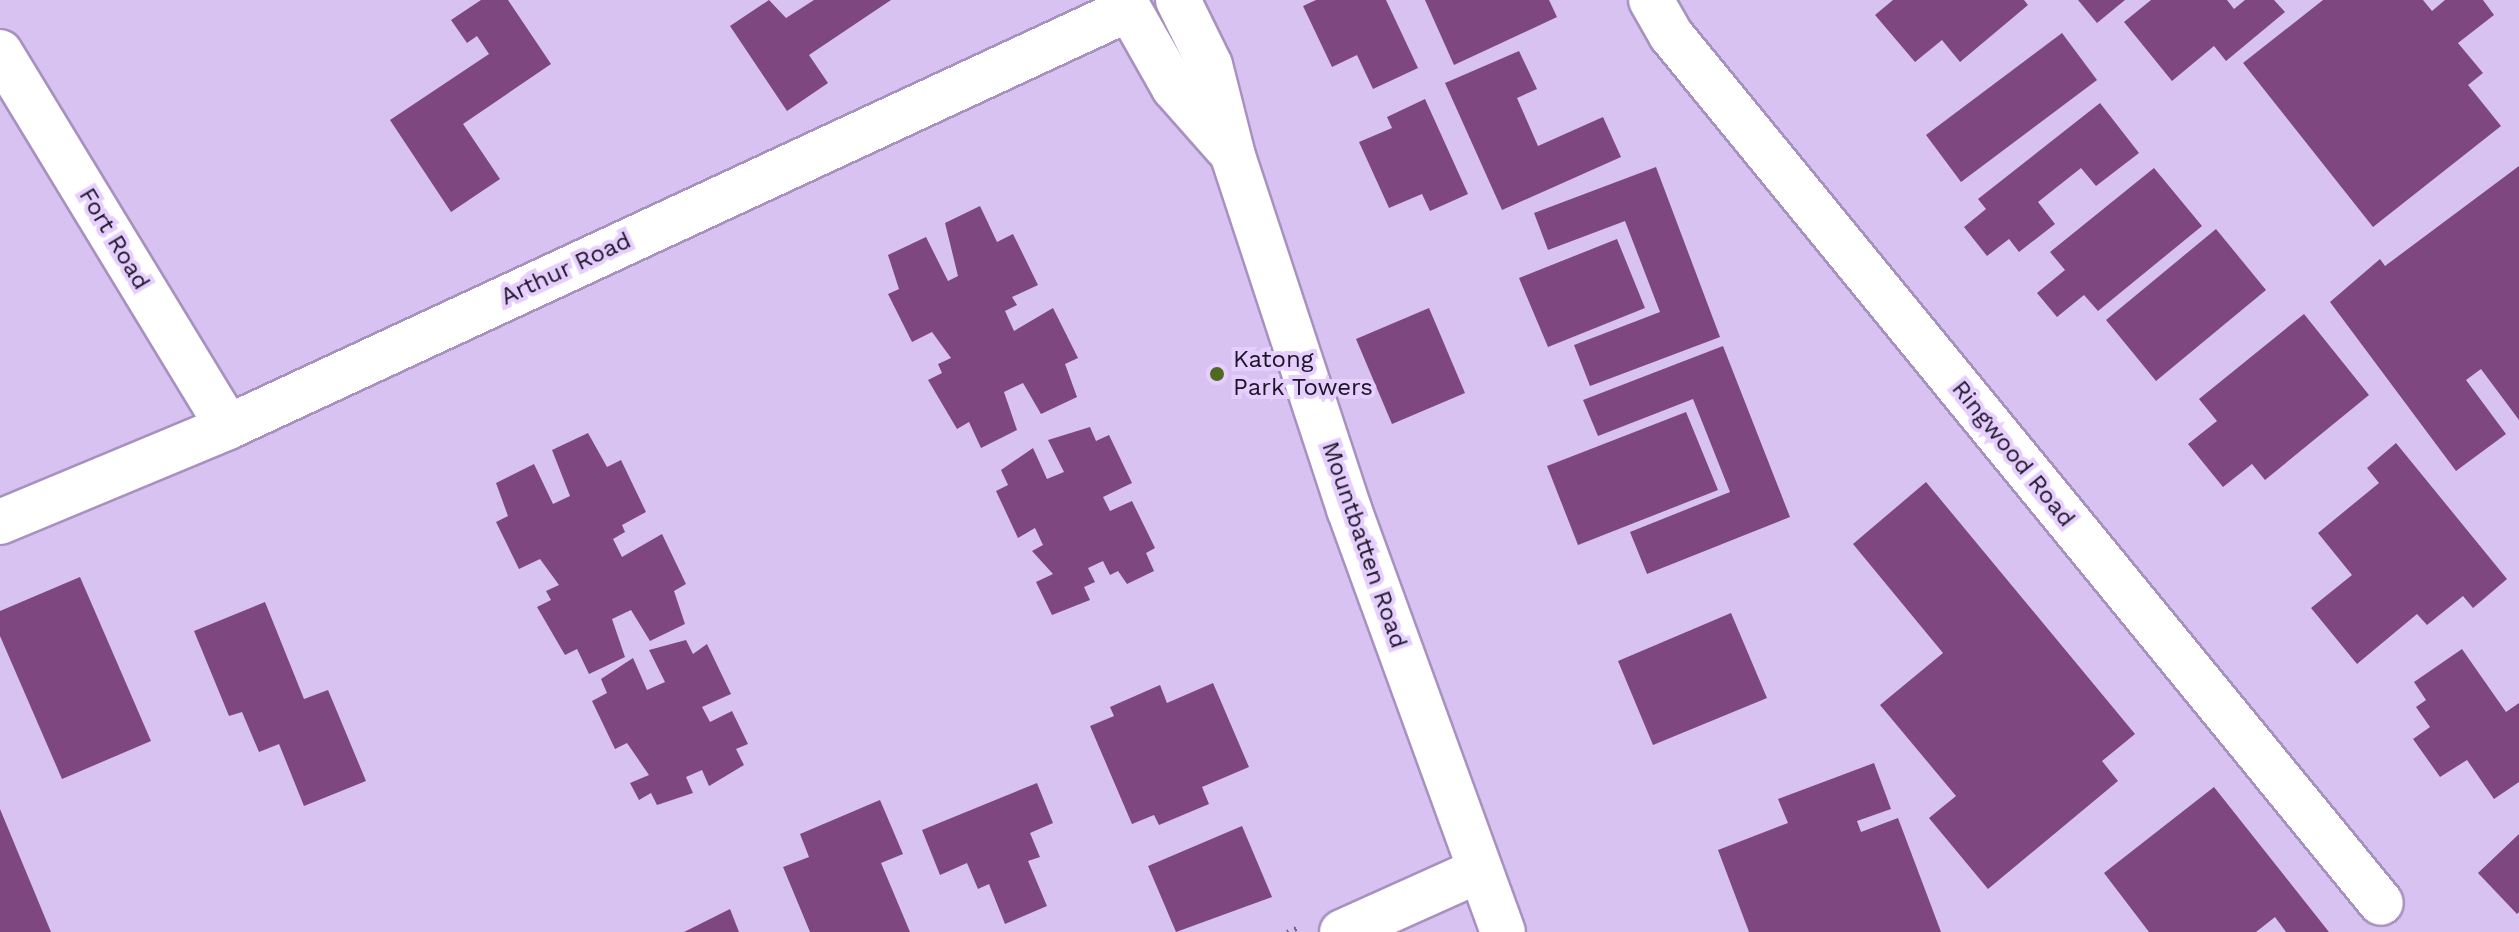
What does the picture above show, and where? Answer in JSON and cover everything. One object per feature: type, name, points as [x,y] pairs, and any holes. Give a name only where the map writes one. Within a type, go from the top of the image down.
[{"type":"street","name":"Mountbatten Road","points":[[1178,0],[1210,65],[1233,156],[1349,509],[1503,932]]},
{"type":"street","name":"Ringwood Road","points":[[1651,0],[1671,35],[2381,903]]},
{"type":"street","name":"Mountbatten Road","points":[[1126,5],[1174,88],[1233,156]]},
{"type":"street","name":"Arthur Road","points":[[0,522],[228,427],[1126,5]]},
{"type":"street","name":"Fort Road","points":[[0,52],[228,427]]},
{"type":"street","points":[[1342,932],[1480,870]]},
{"type":"building","points":[[481,0],[508,0],[551,64],[463,124],[500,179],[451,212],[390,120],[489,54],[477,36],[467,43],[451,20]]},
{"type":"building","points":[[769,0],[786,18],[814,0],[891,0],[809,55],[828,83],[787,111],[730,26]]},
{"type":"building","points":[[1316,0],[1386,0],[1418,68],[1373,89],[1357,55],[1332,67],[1303,6]]},
{"type":"building","points":[[1425,0],[1549,0],[1557,17],[1454,65]]},
{"type":"building","points":[[1893,0],[2024,0],[2028,5],[1960,62],[1942,40],[1915,62],[1875,15]]},
{"type":"building","points":[[2078,0],[2125,0],[2097,23]]},
{"type":"building","points":[[2151,0],[2227,0],[2234,9],[2245,0],[2274,0],[2285,12],[2226,61],[2214,46],[2172,81],[2124,22]]},
{"type":"building","points":[[2323,0],[2423,0],[2432,11],[2445,0],[2483,0],[2494,15],[2458,43],[2483,73],[2468,85],[2501,126],[2373,227],[2243,63]]},
{"type":"building","points":[[2062,33],[2097,80],[1961,182],[1926,135]]},
{"type":"building","points":[[1519,51],[1537,89],[1517,98],[1538,146],[1603,117],[1621,157],[1502,210],[1445,83]]},
{"type":"building","points":[[1425,99],[1468,194],[1430,211],[1422,194],[1389,208],[1359,142],[1392,128],[1387,117]]},
{"type":"building","points":[[2100,103],[2139,153],[2096,186],[2081,168],[2038,202],[2055,224],[2019,252],[2009,239],[1987,256],[1964,227],[1986,209],[1978,199]]},
{"type":"building","points":[[2519,166],[2519,420],[2481,369],[2466,380],[2506,434],[2456,471],[2330,302],[2380,259],[2385,266]]},
{"type":"building","points":[[1656,167],[1720,337],[1590,386],[1574,345],[1660,312],[1625,221],[1548,250],[1534,213]]},
{"type":"building","points":[[2154,168],[2202,226],[2098,311],[2084,295],[2057,317],[2037,293],[2065,270],[2050,252]]},
{"type":"building","points":[[980,206],[997,242],[1013,234],[1038,285],[1012,297],[1017,305],[1005,311],[1014,331],[1053,308],[1078,358],[1065,364],[1077,397],[1041,414],[1023,383],[1004,392],[1017,430],[981,448],[969,422],[957,429],[928,380],[942,373],[938,364],[951,358],[932,332],[912,342],[888,294],[899,289],[888,255],[926,237],[948,281],[958,276],[945,223]]},
{"type":"building","points":[[2216,229],[2266,290],[2156,381],[2106,320]]},
{"type":"building","points":[[1617,239],[1645,308],[1548,347],[1519,278]]},
{"type":"building","points":[[1429,308],[1465,393],[1392,424],[1356,339]]},
{"type":"building","points":[[2304,314],[2369,395],[2265,480],[2252,464],[2223,487],[2188,444],[2217,421],[2199,399]]},
{"type":"building","points":[[1723,346],[1790,517],[1647,574],[1630,532],[1730,492],[1693,399],[1598,436],[1583,400]]},
{"type":"building","points":[[1686,412],[1718,490],[1578,545],[1547,466]]},
{"type":"building","points":[[1090,427],[1096,441],[1109,435],[1132,483],[1103,497],[1110,511],[1132,501],[1155,548],[1146,553],[1154,571],[1127,584],[1118,571],[1110,575],[1103,561],[1088,568],[1095,582],[1084,587],[1090,600],[1052,615],[1036,582],[1053,574],[1032,551],[1043,545],[1035,528],[1018,538],[996,491],[1008,485],[1001,470],[1033,448],[1047,479],[1064,472],[1048,440]]},
{"type":"building","points":[[588,433],[607,467],[621,460],[646,512],[622,525],[625,532],[613,539],[622,557],[662,534],[686,584],[674,591],[685,624],[650,641],[631,610],[612,619],[625,657],[589,674],[577,649],[565,655],[537,607],[551,600],[546,591],[559,585],[540,559],[519,569],[496,522],[508,516],[496,483],[534,464],[553,504],[570,496],[552,450]]},
{"type":"building","points":[[2396,443],[2507,579],[2473,608],[2463,596],[2427,625],[2417,614],[2357,664],[2311,608],[2352,575],[2318,533],[2379,483],[2367,468]]},
{"type":"building","points":[[1926,482],[2135,734],[2102,761],[2118,781],[1988,889],[1929,818],[1956,796],[1880,705],[1943,653],[1853,544]]},
{"type":"building","points":[[80,577],[151,741],[62,779],[0,636],[0,611]]},
{"type":"building","points":[[265,602],[304,699],[328,690],[366,781],[304,806],[279,744],[259,752],[242,712],[229,716],[194,631]]},
{"type":"building","points":[[1731,613],[1767,698],[1653,745],[1618,661]]},
{"type":"building","points":[[686,640],[693,654],[707,644],[731,694],[702,707],[710,722],[732,711],[748,744],[736,749],[744,765],[709,786],[702,770],[686,777],[693,793],[657,805],[651,793],[639,800],[630,783],[649,775],[627,743],[615,749],[592,701],[607,693],[601,679],[633,658],[647,690],[665,682],[649,650]]},
{"type":"building","points":[[2462,649],[2506,712],[2519,703],[2519,782],[2494,799],[2467,760],[2440,777],[2413,739],[2430,727],[2416,707],[2426,700],[2414,682]]},
{"type":"building","points":[[1213,683],[1249,767],[1202,787],[1209,804],[1159,825],[1154,815],[1132,824],[1090,726],[1114,716],[1110,707],[1160,685],[1167,703]]},
{"type":"building","points":[[1874,763],[1891,809],[1857,821],[1861,832],[1898,818],[1941,932],[1749,932],[1718,850],[1788,823],[1778,799]]},
{"type":"building","points":[[1037,783],[1053,823],[1030,833],[1040,857],[1028,861],[1047,906],[1005,924],[989,884],[978,889],[967,863],[940,875],[922,830]]},
{"type":"building","points":[[2214,787],[2329,932],[2286,932],[2275,917],[2256,932],[2149,932],[2104,873]]},
{"type":"building","points":[[880,800],[903,854],[881,863],[910,932],[810,932],[783,867],[809,857],[800,834]]},
{"type":"building","points":[[0,809],[51,932],[0,932]]},
{"type":"building","points":[[1242,826],[1272,897],[1176,932],[1148,866]]},
{"type":"building","points":[[2519,834],[2519,912],[2517,914],[2478,873]]},
{"type":"building","points":[[730,909],[739,932],[684,932]]},
{"type":"place","name":"Katong Park Towers","points":[[1217,374]]}]
